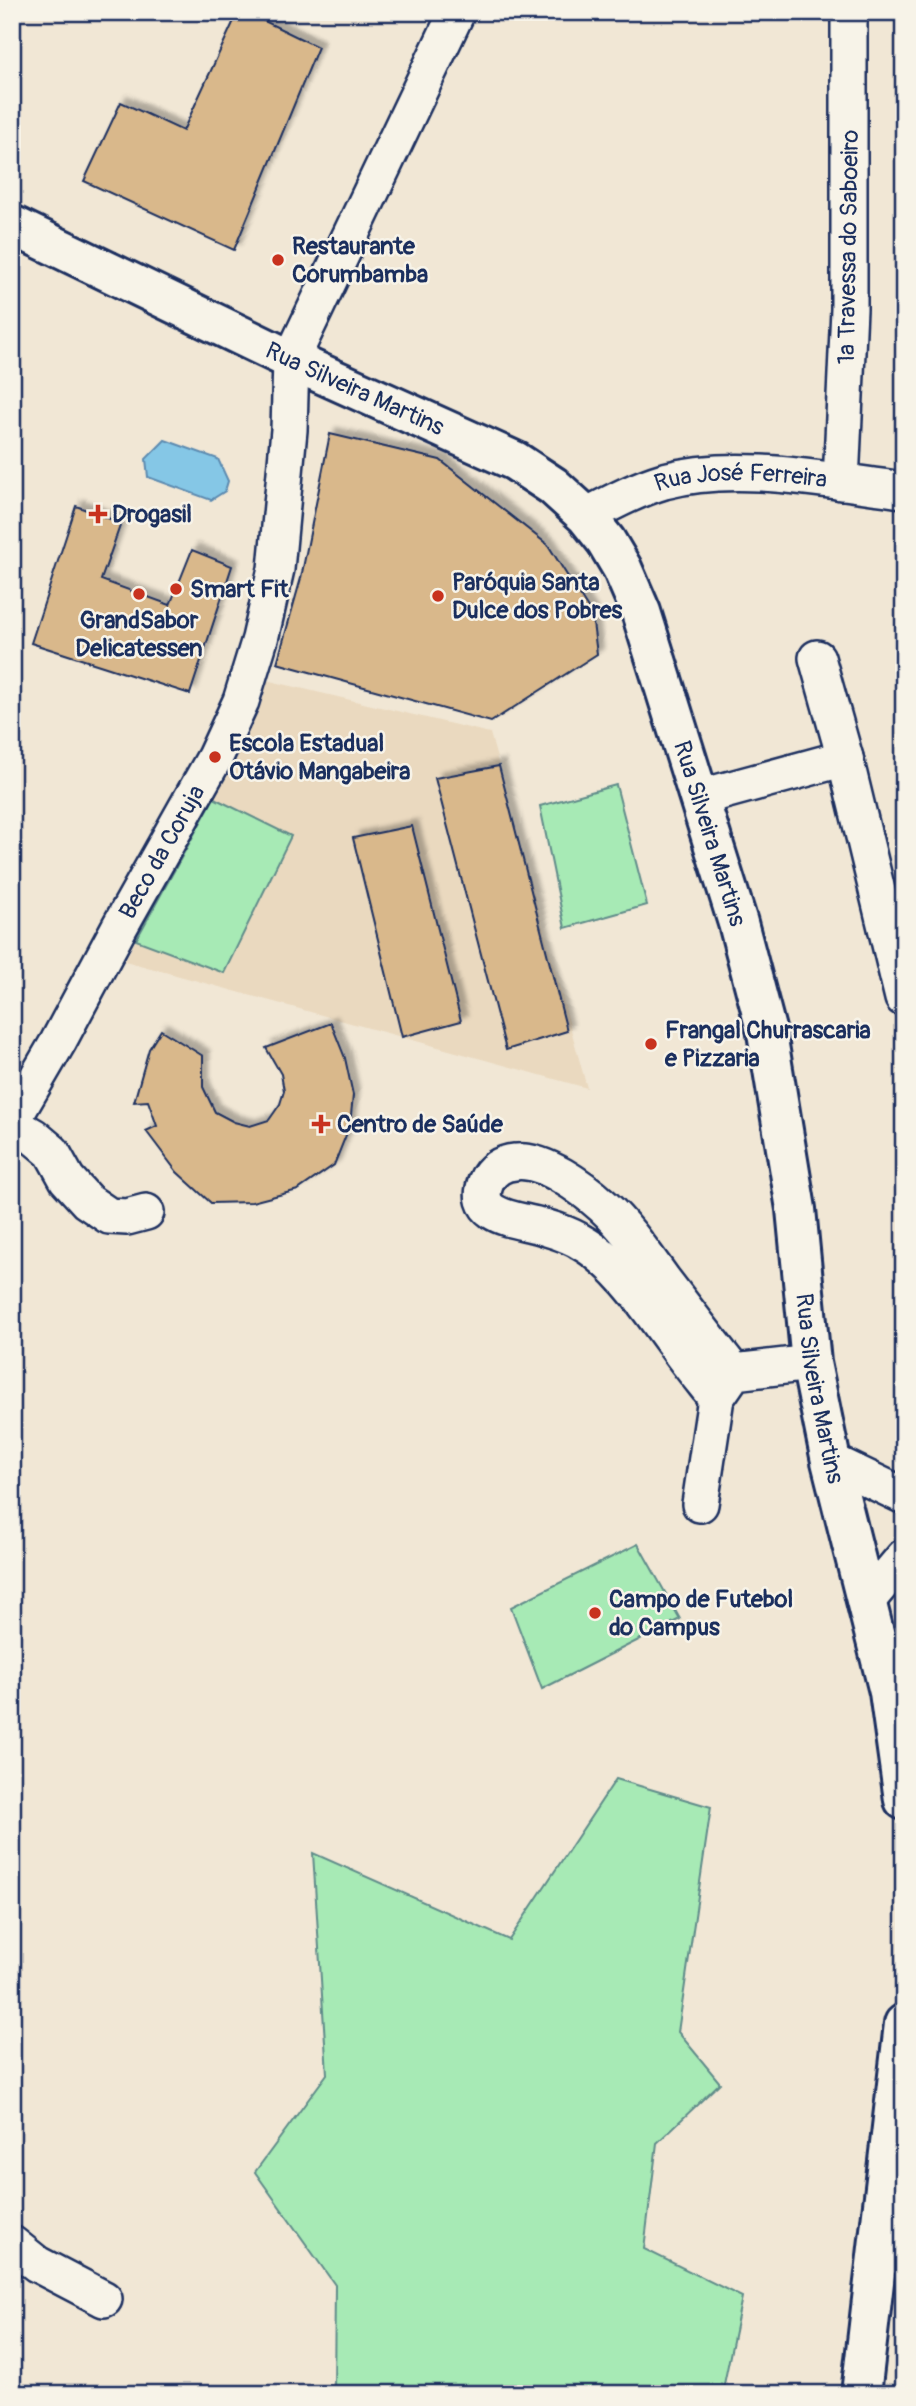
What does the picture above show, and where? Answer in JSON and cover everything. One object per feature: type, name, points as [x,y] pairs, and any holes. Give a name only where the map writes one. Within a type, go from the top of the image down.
[{"type":"main road","name":"Rua Silveira Martins","points":[[12,225],[290,360],[515,461],[553,486],[586,516],[606,541],[622,568],[641,612],[738,923],[766,1033],[796,1209],[811,1363],[831,1461],[889,1692],[904,1800]]},
{"type":"main road","points":[[861,2394],[891,2255],[904,2024]]},
{"type":"street","points":[[290,360],[457,12]]},
{"type":"street","name":"1ª Travessa do Saboeiro","points":[[841,482],[849,309],[849,12]]},
{"type":"street","name":"Beco da Coruja","points":[[12,1122],[215,757],[241,701],[260,639],[276,569],[289,430],[290,360]]},
{"type":"street","name":"Rua José Ferreira","points":[[586,516],[627,495],[664,481],[703,473],[748,472],[904,491]]},
{"type":"street","points":[[817,658],[845,758],[903,998]]},
{"type":"street","points":[[698,798],[845,758]]},
{"type":"street","points":[[12,1122],[52,1152],[67,1179],[87,1201],[109,1216],[127,1217],[146,1212]]},
{"type":"street","points":[[700,1504],[725,1385],[646,1257],[603,1206],[575,1184],[536,1164],[519,1161],[506,1163],[493,1171],[486,1181],[483,1194],[487,1206],[496,1214],[510,1220],[537,1225],[582,1242],[612,1266],[725,1385]]},
{"type":"street","points":[[725,1385],[811,1363]]},
{"type":"street","points":[[831,1461],[904,1496]]},
{"type":"street","points":[[866,1602],[904,1557]]},
{"type":"street","points":[[12,2244],[37,2264],[103,2299]]},
{"type":"shaded area","points":[[266,680],[490,733],[587,1088],[125,961]]},
{"type":"green space","points":[[616,785],[647,905],[565,928],[540,806]]},
{"type":"green space","points":[[214,798],[291,836],[224,973],[136,940]]},
{"type":"green space","name":"Campo de Futebol do Campus","points":[[638,1544],[680,1619],[542,1689],[511,1607]]},
{"type":"green space","points":[[616,1779],[711,1807],[678,2032],[720,2083],[657,2143],[644,2249],[742,2297],[722,2394],[334,2394],[335,2285],[255,2172],[327,2074],[313,1853],[509,1940]]},
{"type":"water","points":[[165,440],[218,459],[228,481],[225,491],[211,500],[148,477],[146,459]]},
{"type":"building","points":[[238,12],[246,12],[318,47],[234,250],[84,181],[121,102],[183,131]]},
{"type":"building","name":"Paróquia Santa Dulce dos Pobres","points":[[330,434],[440,460],[548,545],[592,615],[597,654],[491,722],[277,663],[301,578]]},
{"type":"building","points":[[76,506],[121,523],[101,580],[170,605],[192,550],[232,566],[190,694],[31,643]]},
{"type":"building","points":[[499,766],[567,1031],[506,1050],[435,778]]},
{"type":"building","points":[[412,826],[461,1021],[402,1037],[353,838]]},
{"type":"building","points":[[331,1023],[345,1058],[353,1095],[350,1125],[334,1165],[298,1190],[252,1202],[211,1203],[177,1172],[146,1131],[157,1126],[148,1101],[134,1102],[149,1049],[161,1030],[203,1056],[203,1087],[215,1112],[234,1122],[250,1126],[269,1120],[280,1104],[284,1091],[281,1074],[266,1048]]},
{"type":"place","name":"Restaurante Corumbamba","points":[[278,260]]},
{"type":"place","name":"Drogasil","points":[[98,514]]},
{"type":"place","name":"Smart Fit","points":[[176,589]]},
{"type":"place","name":"GrandSabor Delicatessen","points":[[139,594]]},
{"type":"place","name":"Paróquia Santa Dulce dos Pobres","points":[[438,596]]},
{"type":"place","name":"Escola Estadual Otávio Mangabeira","points":[[215,757]]},
{"type":"place","name":"Frangal Churrascaria e Pizzaria","points":[[651,1044]]},
{"type":"place","name":"Centro de Saúde","points":[[321,1124]]},
{"type":"place","name":"Campo de Futebol do Campus","points":[[595,1613]]}]
